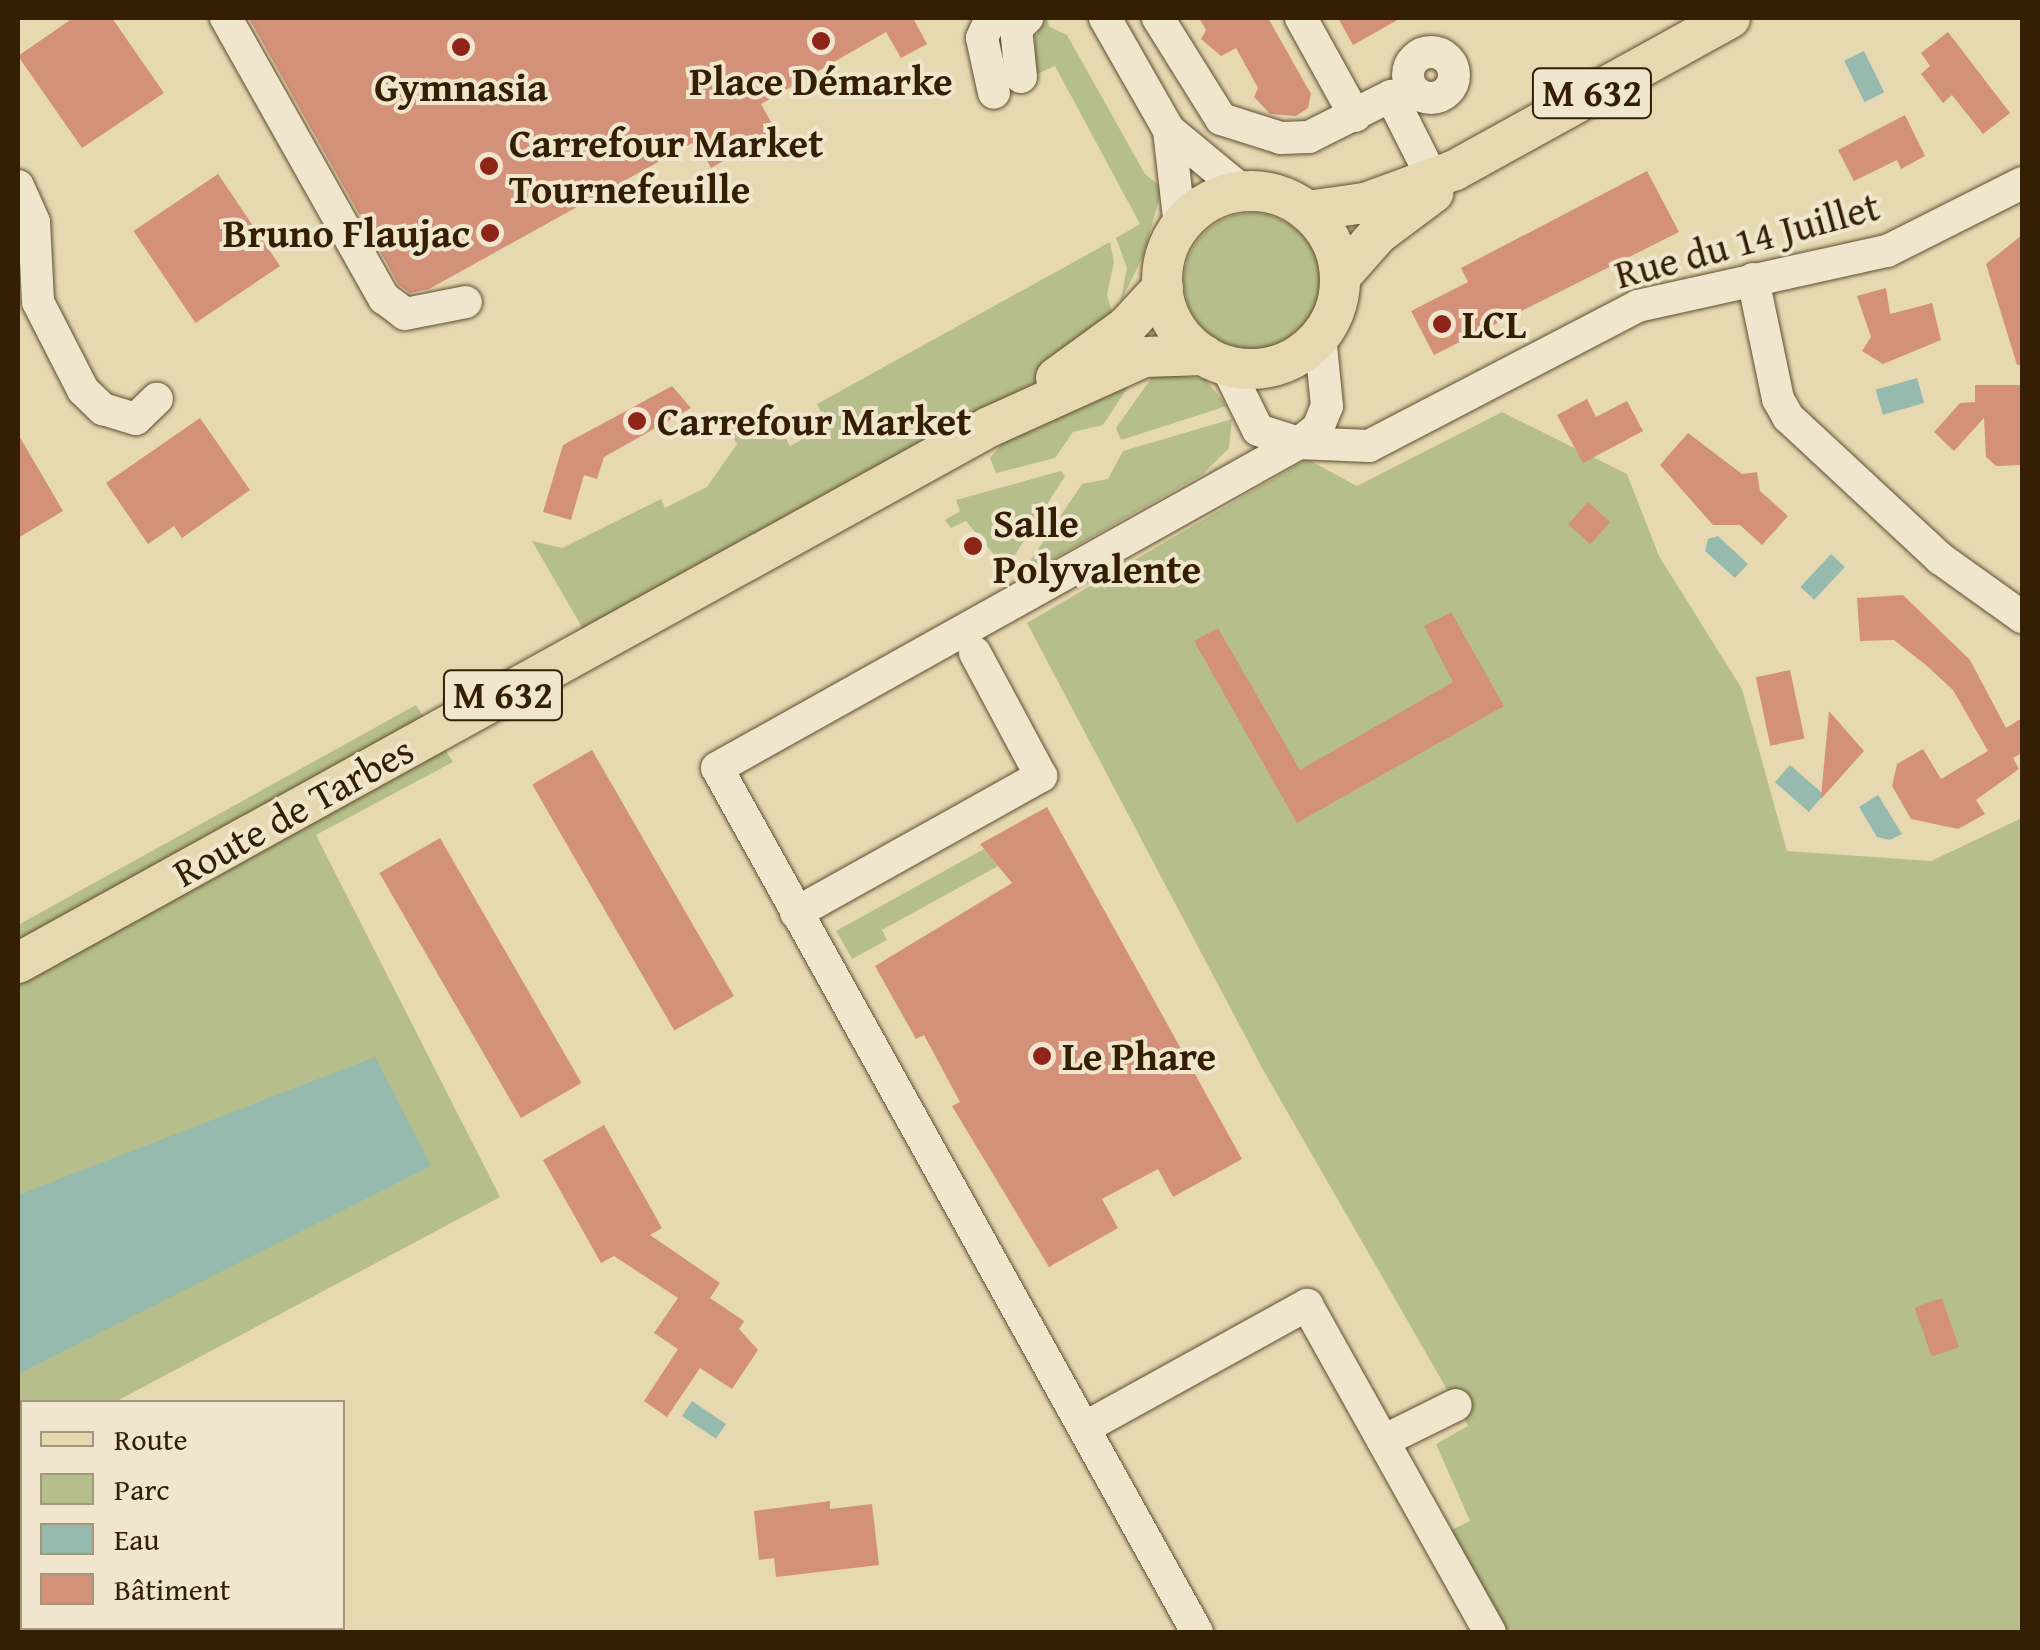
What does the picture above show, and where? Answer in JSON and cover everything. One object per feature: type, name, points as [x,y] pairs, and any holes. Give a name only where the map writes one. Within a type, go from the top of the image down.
[{"type":"main road","name":"M 632","points":[[1307,211],[1366,203],[1444,173],[1730,18]]},
{"type":"main road","name":"M 632","points":[[1340,277],[1378,234],[1444,173]]},
{"type":"main road","points":[[1244,192],[1277,195],[1307,211],[1331,240],[1340,277],[1336,308],[1320,336],[1283,363],[1215,360],[1175,326],[1163,287],[1166,255],[1180,227],[1208,202],[1244,192]]},
{"type":"main road","name":"Route de Tarbes","points":[[989,427],[1127,326],[1163,287]]},
{"type":"main road","name":"Route de Tarbes","points":[[18,963],[989,427],[1144,357],[1215,360]]},
{"type":"street","points":[[226,18],[384,298],[405,314],[466,302]]},
{"type":"street","points":[[991,18],[982,38],[1008,85],[1016,29],[1026,18]]},
{"type":"street","points":[[1104,18],[1169,130],[1244,192]]},
{"type":"street","points":[[1158,18],[1212,111],[1233,124],[1294,139],[1355,116],[1401,91],[1444,173]]},
{"type":"street","points":[[1302,18],[1355,116]]},
{"type":"street","points":[[1136,74],[1178,54]]},
{"type":"street","points":[[1169,130],[1180,227]]},
{"type":"street","name":"Rue du 14 Juillet","points":[[1250,418],[1269,437],[1353,448],[1389,436],[1638,306],[1887,250],[2022,184]]},
{"type":"street","points":[[19,189],[34,222],[38,302],[83,390],[103,410],[136,419],[157,399]]},
{"type":"street","points":[[1753,279],[1788,417],[1941,559],[2022,616]]},
{"type":"street","points":[[1197,1632],[717,768],[1224,479],[1299,442],[1318,428],[1327,406],[1320,336]]},
{"type":"street","points":[[1215,360],[1250,418],[1245,442],[1224,479]]},
{"type":"street","points":[[1327,406],[1349,432],[1389,436]]},
{"type":"street","points":[[796,913],[1041,776],[975,653]]},
{"type":"street","points":[[1084,1428],[1306,1305],[1490,1632]]},
{"type":"street","points":[[1383,1441],[1448,1418]]},
{"type":"green space","points":[[1046,18],[1050,27],[1067,35],[1145,174],[1162,188],[1144,254],[1120,303],[1127,268],[1116,238],[1140,224],[1055,66],[1035,75],[1035,38]]},
{"type":"green space","points":[[1252,213],[1278,218],[1300,233],[1315,255],[1320,281],[1315,307],[1300,329],[1278,344],[1252,349],[1226,344],[1204,329],[1189,307],[1184,281],[1189,255],[1204,233],[1226,218]]},
{"type":"green space","points":[[1110,242],[1114,262],[1107,295],[1115,322],[1058,370],[586,634],[532,541],[562,548],[661,499],[665,508],[707,487],[737,444],[726,427],[740,414],[753,439],[778,425],[790,446],[828,426],[817,404]]},
{"type":"green space","points":[[1155,373],[1205,379],[1227,406],[1121,440],[1116,428]]},
{"type":"green space","points":[[1134,378],[1103,425],[1073,432],[1055,458],[996,473],[990,458],[1008,436]]},
{"type":"green space","points":[[1502,412],[1627,474],[1659,556],[1742,689],[1787,851],[1931,861],[2022,818],[2022,1632],[1505,1632],[1449,1531],[1470,1521],[1436,1444],[1468,1426],[1261,1066],[1027,623],[1307,459],[1357,486]]},
{"type":"green space","points":[[1232,419],[1229,448],[1203,474],[1018,579],[1082,484],[1108,479],[1123,451]]},
{"type":"green space","points":[[1061,471],[1065,476],[1006,569],[966,521],[951,528],[945,520],[960,511],[956,500]]},
{"type":"green space","points":[[416,705],[453,762],[316,835],[500,1197],[119,1400],[20,1400],[18,1454],[18,925]]},
{"type":"green space","points":[[984,849],[998,866],[882,930],[887,940],[852,959],[836,931]]},
{"type":"water","points":[[1864,51],[1884,92],[1864,102],[1844,61]]},
{"type":"water","points":[[1917,378],[1924,403],[1883,415],[1876,390]]},
{"type":"water","points":[[1718,536],[1748,564],[1735,578],[1705,551],[1708,539]]},
{"type":"water","points":[[1831,554],[1845,567],[1814,600],[1800,587]]},
{"type":"water","points":[[1790,765],[1824,795],[1809,812],[1775,782]]},
{"type":"water","points":[[1878,795],[1902,834],[1890,840],[1877,837],[1859,807]]},
{"type":"water","points":[[375,1057],[431,1166],[18,1374],[18,1195]]},
{"type":"water","points":[[692,1401],[726,1424],[716,1439],[682,1416]]},
{"type":"building","points":[[73,18],[112,18],[164,93],[82,148],[18,56]]},
{"type":"building","name":"Carrefour Market Tournefeuille","points":[[249,18],[913,18],[927,44],[901,58],[886,32],[761,104],[776,131],[711,168],[696,141],[429,289],[410,293],[399,285]]},
{"type":"building","points":[[1199,18],[1268,18],[1311,94],[1308,108],[1296,116],[1270,114],[1254,97],[1258,88],[1236,48],[1221,56],[1201,39],[1206,30]]},
{"type":"building","points":[[1338,18],[1401,18],[1353,45]]},
{"type":"building","points":[[1948,32],[2010,113],[1983,134],[1952,95],[1943,103],[1921,74],[1930,66],[1921,53]]},
{"type":"building","points":[[1905,115],[1925,156],[1901,169],[1897,160],[1854,181],[1838,150]]},
{"type":"building","points":[[1647,171],[1679,232],[1434,355],[1411,311],[1468,282],[1461,268]]},
{"type":"building","points":[[218,174],[280,266],[196,323],[133,231]]},
{"type":"building","points":[[2022,235],[2022,364],[2017,365],[1986,264]]},
{"type":"building","points":[[1886,288],[1890,314],[1932,303],[1941,340],[1883,364],[1862,351],[1871,337],[1857,296]]},
{"type":"building","points":[[1975,385],[2022,385],[2022,465],[1996,466],[1986,457],[1984,418],[1954,451],[1934,432],[1960,403],[1975,402]]},
{"type":"building","points":[[672,386],[691,408],[604,457],[597,479],[584,475],[571,520],[543,512],[563,445]]},
{"type":"building","points":[[1587,399],[1596,417],[1627,401],[1643,431],[1583,463],[1557,415]]},
{"type":"building","points":[[200,418],[250,490],[182,538],[174,526],[148,544],[106,483]]},
{"type":"building","points":[[1688,433],[1742,474],[1757,472],[1760,491],[1788,516],[1762,545],[1740,525],[1713,525],[1660,465]]},
{"type":"building","points":[[18,434],[63,511],[18,538]]},
{"type":"building","points":[[1588,502],[1610,522],[1590,544],[1568,524]]},
{"type":"building","points":[[1903,595],[1970,660],[2006,728],[2022,718],[2022,753],[2013,758],[2019,769],[1976,800],[1985,814],[1958,829],[1911,819],[1892,786],[1897,764],[1923,749],[1941,779],[1988,751],[1953,690],[1927,666],[1894,640],[1860,641],[1857,598]]},
{"type":"building","points":[[1451,612],[1504,706],[1297,823],[1194,641],[1218,628],[1300,770],[1453,682],[1424,626]]},
{"type":"building","points":[[1790,670],[1805,738],[1770,746],[1756,677]]},
{"type":"building","points":[[1829,711],[1864,751],[1821,799],[1823,775]]},
{"type":"building","points":[[592,750],[734,996],[674,1030],[532,784]]},
{"type":"building","name":"Le Phare","points":[[1047,807],[1242,1159],[1173,1197],[1158,1169],[1102,1199],[1118,1228],[1049,1267],[952,1106],[960,1102],[924,1035],[916,1039],[875,966],[1012,883],[980,844]]},
{"type":"building","points":[[440,838],[582,1083],[521,1118],[379,873]]},
{"type":"building","points":[[604,1125],[662,1228],[650,1235],[720,1283],[710,1298],[744,1321],[739,1329],[758,1350],[732,1389],[700,1368],[667,1417],[644,1401],[678,1349],[654,1333],[678,1298],[614,1256],[601,1263],[543,1160]]},
{"type":"building","points":[[1942,1298],[1959,1347],[1932,1357],[1915,1307]]},
{"type":"building","points":[[830,1501],[830,1509],[872,1504],[879,1565],[776,1577],[774,1558],[759,1560],[754,1511]]},
{"type":"place","name":"Place Démarke","points":[[821,41]]},
{"type":"place","name":"Gymnasia","points":[[461,47]]},
{"type":"place","name":"Carrefour Market Tournefeuille","points":[[489,166]]},
{"type":"place","name":"Bruno Flaujac","points":[[490,233]]},
{"type":"place","name":"LCL","points":[[1442,324]]},
{"type":"place","name":"Carrefour Market","points":[[637,421]]},
{"type":"place","name":"Salle Polyvalente","points":[[973,546]]},
{"type":"place","name":"Le Phare","points":[[1042,1056]]}]
